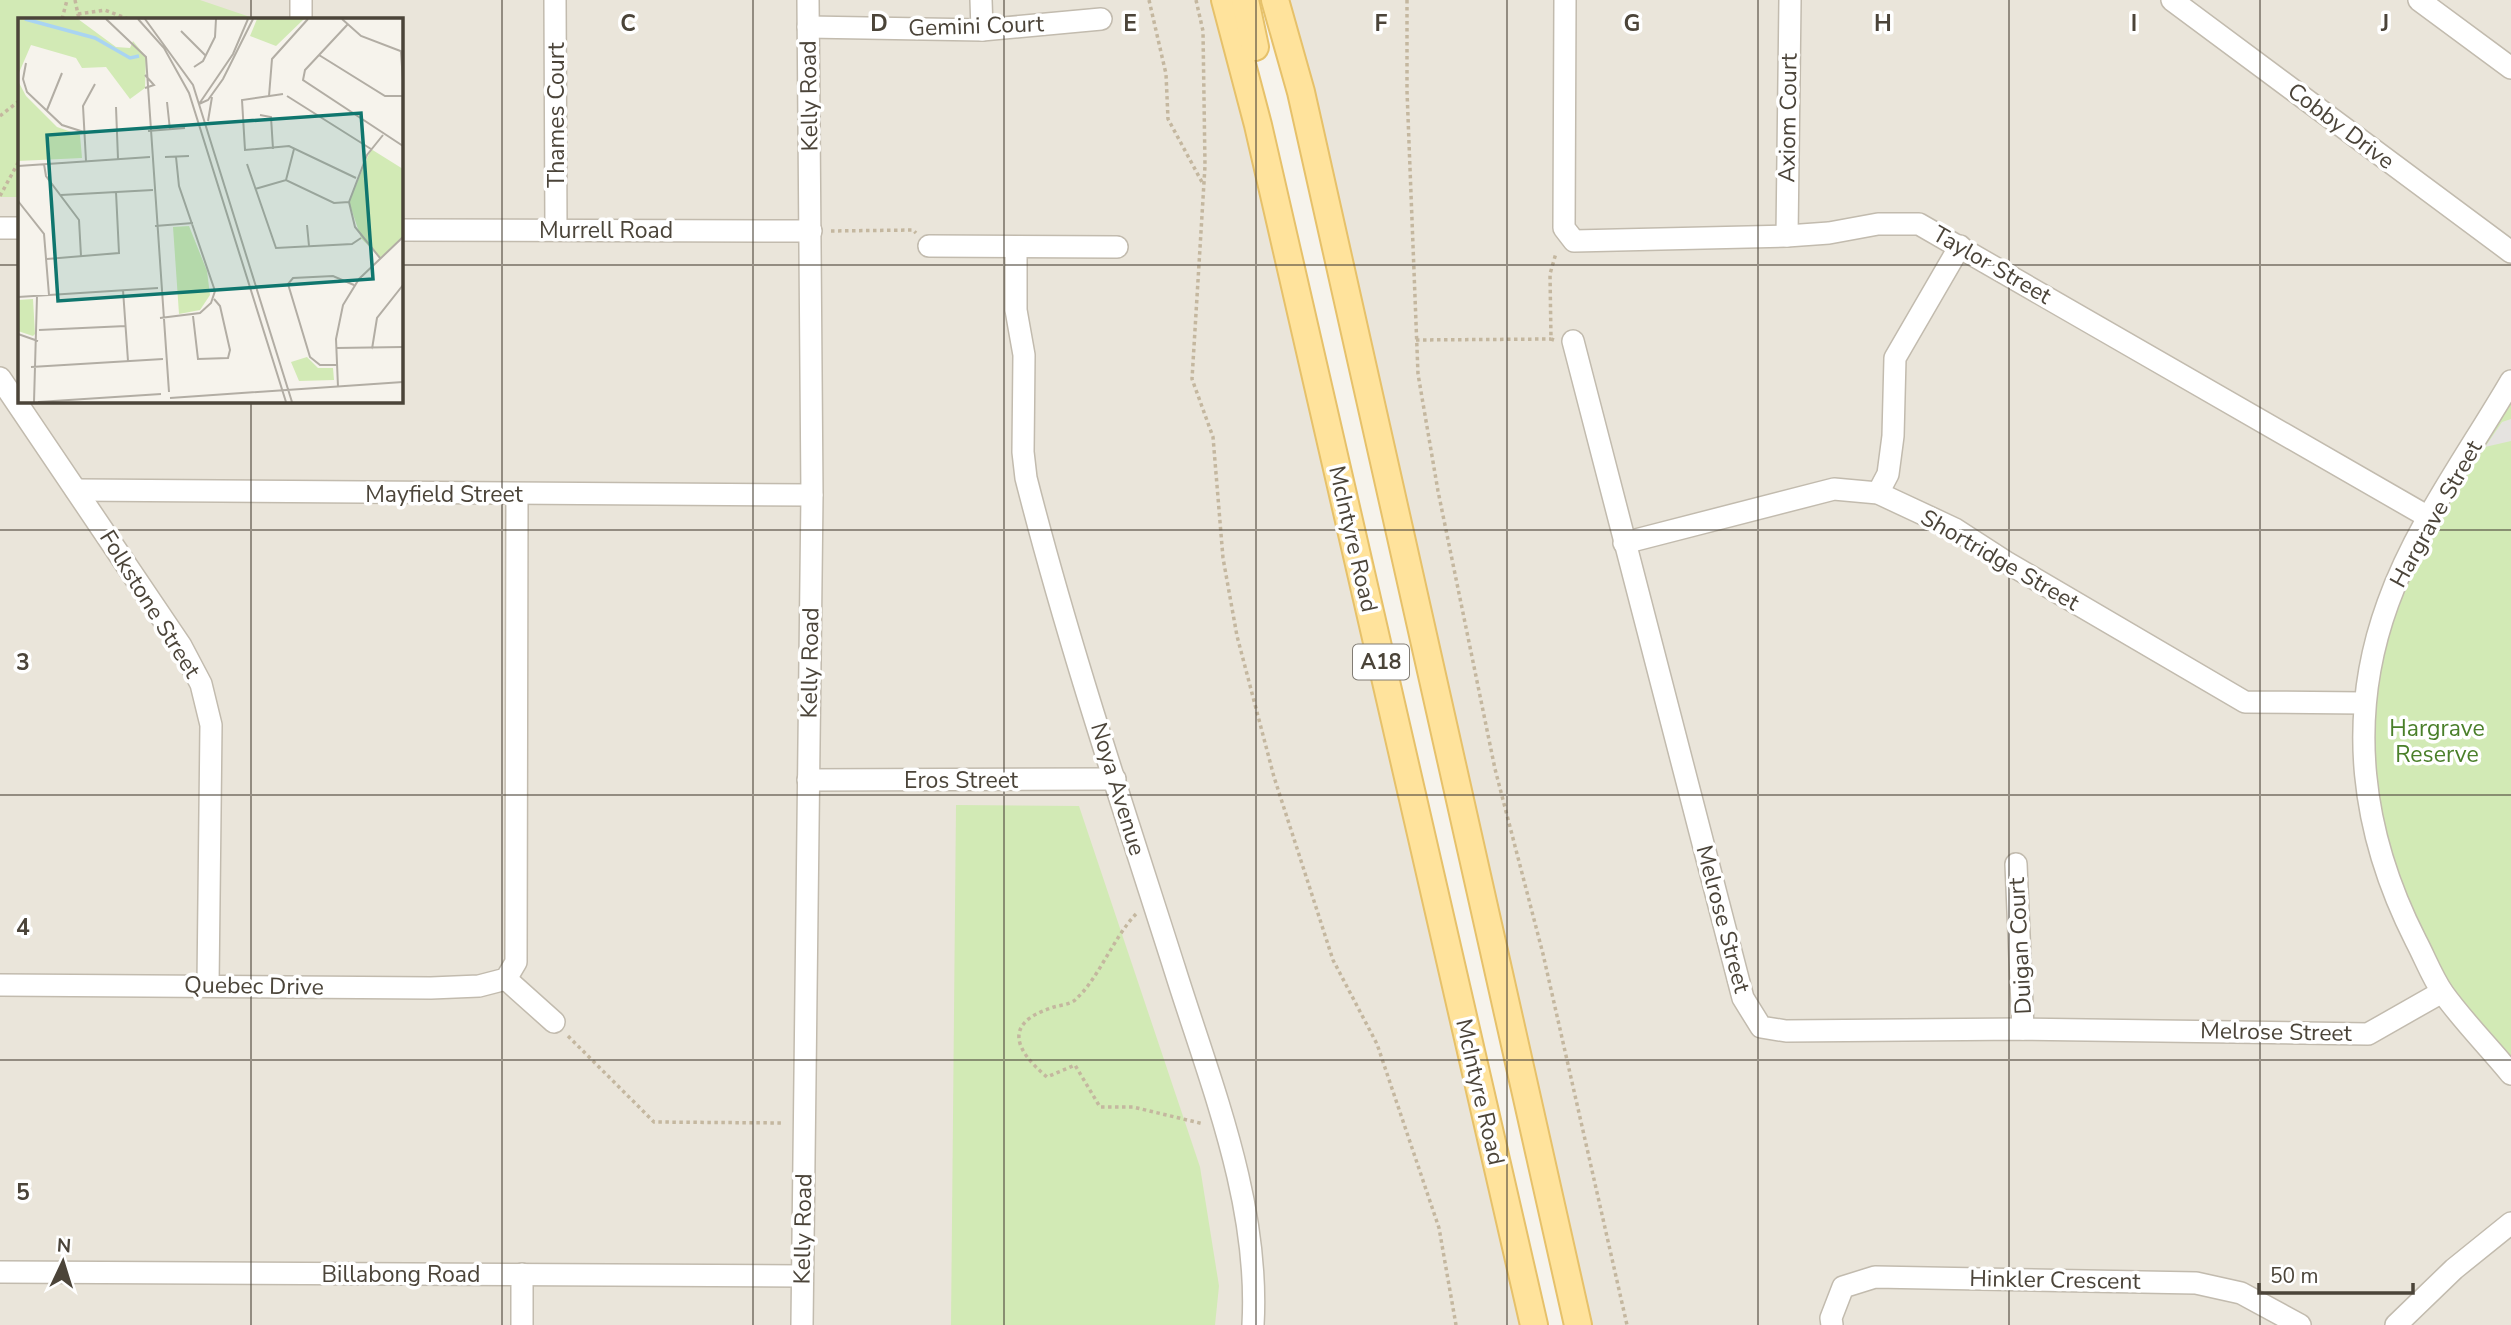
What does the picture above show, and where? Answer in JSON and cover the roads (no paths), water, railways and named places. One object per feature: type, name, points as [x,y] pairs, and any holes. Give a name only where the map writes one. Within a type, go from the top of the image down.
[{"type":"main road","name":"McIntyre Road","points":[[1225,0],[1258,125],[1534,1325]]},
{"type":"main road","points":[[1244,0],[1257,54],[1258,125]]},
{"type":"main road","name":"McIntyre Road","points":[[1275,0],[1301,92],[1578,1325]]},
{"type":"main road","points":[[1293,0],[1301,92]]},
{"type":"street","points":[[301,0],[301,18]]},
{"type":"street","name":"Thames Court","points":[[555,0],[556,230]]},
{"type":"street","name":"Kelly Road","points":[[802,1325],[812,495],[808,0]]},
{"type":"street","points":[[981,0],[982,30]]},
{"type":"street","name":"Taylor Street","points":[[1565,0],[1564,228],[1574,240],[1600,242],[1787,236],[1829,233],[1878,224],[1919,224],[2430,518]]},
{"type":"street","name":"Axiom Court","points":[[1787,236],[1790,0]]},
{"type":"street","name":"Cobby Drive","points":[[2172,0],[2511,252]]},
{"type":"street","points":[[2419,0],[2511,68]]},
{"type":"street","name":"Gemini Court","points":[[808,27],[982,30],[1101,19]]},
{"type":"street","points":[[0,228],[18,228]]},
{"type":"street","name":"Murrell Road","points":[[402,230],[811,231]]},
{"type":"street","points":[[929,246],[1117,247]]},
{"type":"street","points":[[1878,493],[1888,474],[1893,436],[1895,358],[1959,246]]},
{"type":"street","name":"Noya Avenue","points":[[1016,247],[1016,310],[1024,355],[1023,452],[1026,478],[1115,779],[1226,1131],[1250,1235],[1254,1287],[1253,1325]]},
{"type":"street","name":"Melrose Street","points":[[1573,341],[1743,998],[1761,1027],[1786,1031],[2024,1029],[2368,1034],[2442,992]]},
{"type":"street","name":"Folkstone Street","points":[[0,378],[181,646],[207,698],[211,725],[208,985]]},
{"type":"street","name":"Hargrave Street","points":[[2511,381],[2430,518],[2387,604],[2363,703],[2365,779],[2373,833],[2395,901],[2442,992],[2511,1074]]},
{"type":"street","name":"Shortridge Street","points":[[1624,543],[1834,489],[1878,493],[1955,529],[2245,702],[2363,703]]},
{"type":"street","name":"Mayfield Street","points":[[76,490],[812,495]]},
{"type":"street","points":[[517,495],[516,962],[506,979],[554,1022]]},
{"type":"street","name":"Eros Street","points":[[808,780],[1115,779]]},
{"type":"street","name":"Duigan Court","points":[[2016,864],[2024,1029]]},
{"type":"street","name":"Quebec Drive","points":[[0,985],[431,988],[479,986],[506,979]]},
{"type":"street","points":[[2396,1325],[2454,1269],[2511,1223]]},
{"type":"street","name":"Billabong Road","points":[[0,1272],[802,1276]]},
{"type":"street","points":[[522,1274],[522,1325]]},
{"type":"street","name":"Hinkler Crescent","points":[[1832,1325],[1830,1318],[1843,1287],[1875,1277],[2196,1283],[2241,1293],[2300,1325]]},
{"type":"park label","name":"Hargrave Reserve","points":[[2437,741]]}]
